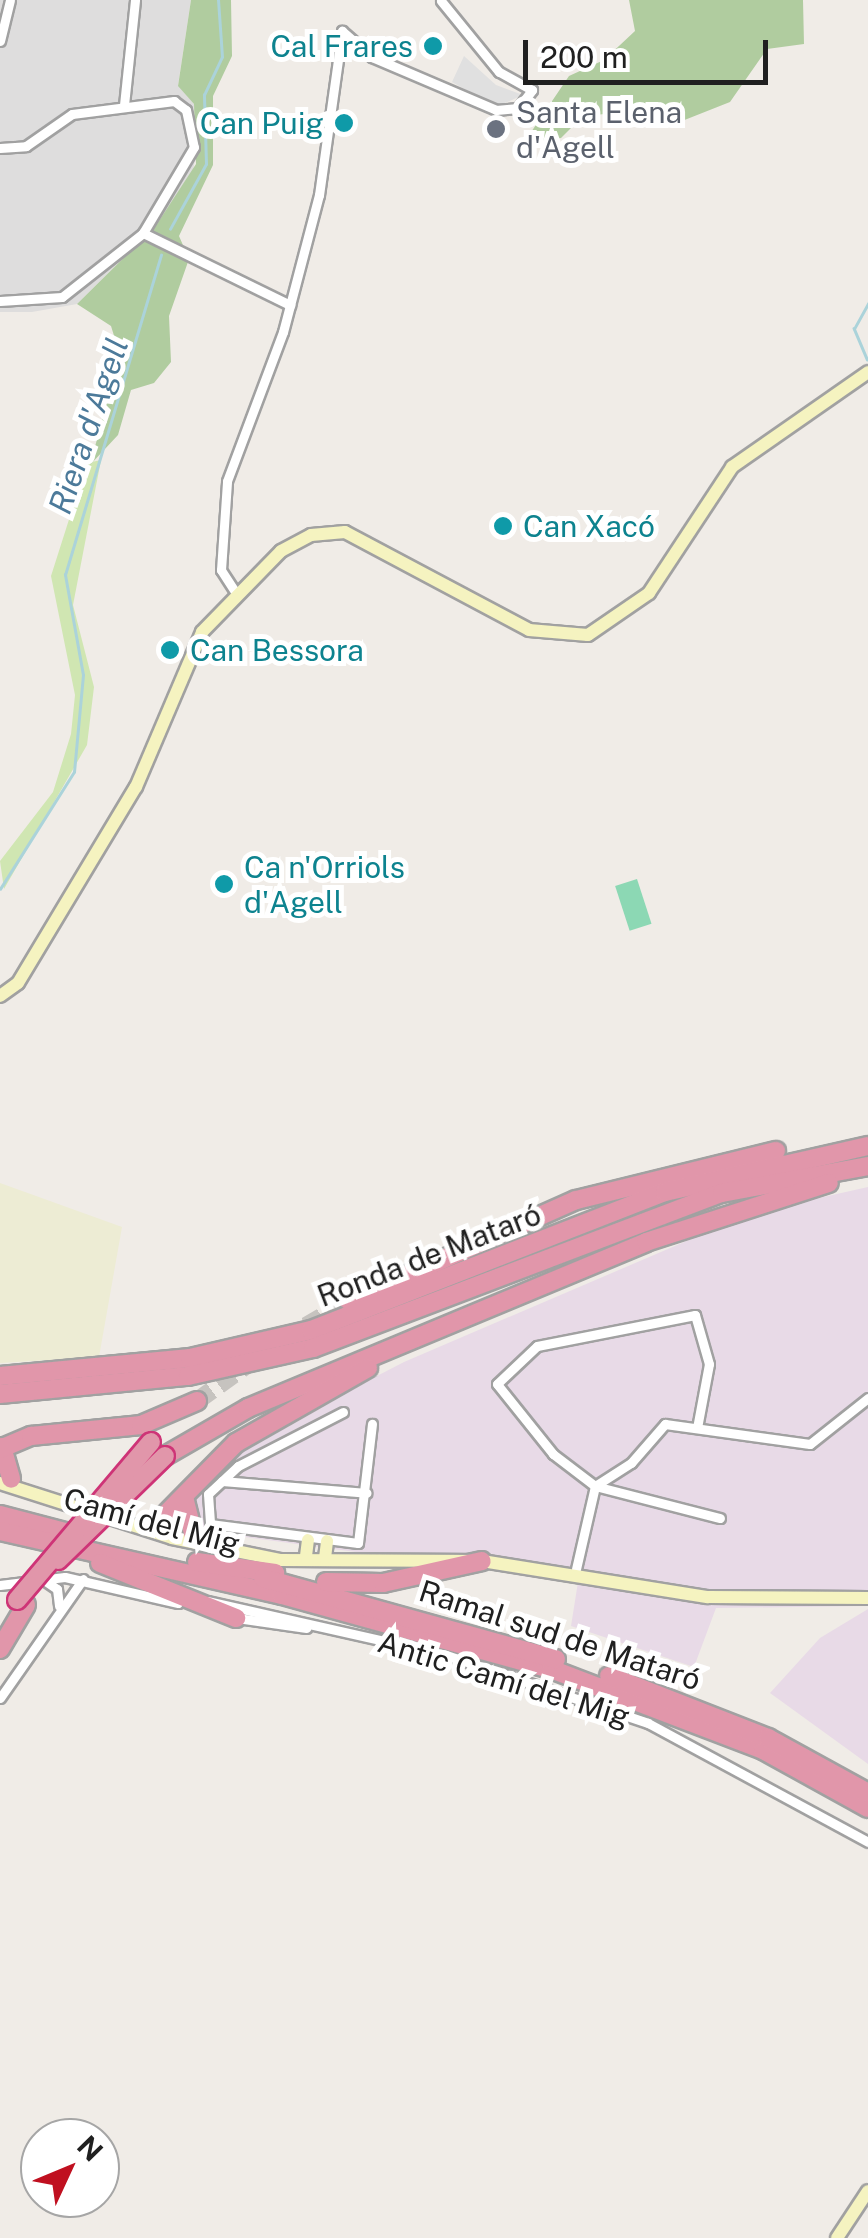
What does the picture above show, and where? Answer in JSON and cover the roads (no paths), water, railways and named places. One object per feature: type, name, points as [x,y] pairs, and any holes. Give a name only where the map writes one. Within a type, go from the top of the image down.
[{"type":"highway","name":"Ronda de Mataró","points":[[0,1376],[190,1358],[310,1330],[665,1192],[830,1151],[868,1146]]},
{"type":"highway","points":[[349,1301],[448,1251],[623,1184],[796,1148],[830,1151]]},
{"type":"highway","name":"Ronda de Mataró","points":[[0,1394],[188,1376],[313,1348],[722,1193],[868,1166]]},
{"type":"highway","points":[[0,1649],[21,1602],[110,1503],[166,1456],[248,1408],[707,1217],[868,1174]]},
{"type":"highway","points":[[155,1524],[236,1443],[438,1329]]},
{"type":"highway","points":[[0,1629],[151,1442],[197,1401],[141,1425],[1,1448],[4,1479]]},
{"type":"highway","points":[[186,1494],[183,1520],[194,1536]]},
{"type":"highway","points":[[0,1515],[220,1567],[359,1586],[482,1561]]},
{"type":"highway","points":[[0,1531],[550,1669],[763,1750],[868,1808]]},
{"type":"highway","points":[[29,1537],[205,1601],[236,1618]]},
{"type":"highway","name":"Ramal sud de Mataró","points":[[220,1567],[623,1680],[768,1738],[868,1793]]},
{"type":"street","points":[[0,41],[10,0]]},
{"type":"street","points":[[124,106],[135,0]]},
{"type":"street","points":[[234,590],[221,570],[227,481],[290,305],[319,194],[342,31],[372,57],[496,110],[518,108],[532,90],[499,72],[441,1]]},
{"type":"street","points":[[0,148],[26,146],[72,114],[124,106],[174,101],[192,126],[190,162],[142,233],[62,298],[0,301]]},
{"type":"street","points":[[142,233],[290,305]]},
{"type":"street","points":[[0,996],[18,983],[136,787],[202,632],[234,590],[295,542],[345,532],[529,630],[568,637],[606,629],[649,593],[732,467],[868,372]]},
{"type":"street","points":[[697,1428],[709,1364],[695,1315],[537,1346],[497,1384],[553,1454],[595,1486],[720,1518]]},
{"type":"street","points":[[576,1569],[595,1486],[632,1463],[665,1424],[810,1444],[868,1398]]},
{"type":"street","points":[[343,1412],[222,1481],[208,1494],[210,1524],[308,1540],[358,1543],[367,1493],[372,1424]]},
{"type":"street","points":[[235,1476],[367,1493]]},
{"type":"street","name":"Camí del Mig","points":[[4,1479],[194,1536],[306,1556]]},
{"type":"street","name":"Camí del Mig","points":[[4,1479],[236,1553],[378,1565],[482,1561],[576,1569],[759,1598]]},
{"type":"street","points":[[306,1556],[308,1540]]},
{"type":"street","points":[[325,1558],[327,1541]]},
{"type":"street","name":"Camí del Mig","points":[[236,1553],[378,1565]]},
{"type":"street","name":"Camí del Mig","points":[[325,1558],[538,1566],[650,1588],[759,1598],[868,1598]]},
{"type":"street","name":"Camí del Mig","points":[[576,1569],[650,1588]]},
{"type":"street","points":[[41,1579],[57,1589],[58,1607]]},
{"type":"street","name":"Antic Camí del Mig","points":[[0,1585],[41,1579],[83,1579],[236,1618],[349,1634]]},
{"type":"street","points":[[0,1698],[58,1607],[83,1579]]},
{"type":"street","name":"Antic Camí del Mig","points":[[174,1602],[205,1601],[446,1655],[648,1722],[868,1842]]},
{"type":"street","points":[[837,2238],[868,2192]]},
{"type":"waterway","name":"Riera d'Agell","points":[[170,229],[206,164],[204,95],[222,57],[218,0]]},
{"type":"waterway","name":"Riera d'Agell","points":[[0,889],[74,772],[83,675],[65,575],[161,255]]},
{"type":"waterway","points":[[867,360],[854,329],[868,304]]},
{"type":"tunnel","points":[[306,1326],[349,1301]]},
{"type":"tunnel","points":[[197,1401],[251,1362]]},
{"type":"place","name":"Cal Frares","points":[[433,46]]},
{"type":"place","name":"Can Puig","points":[[344,123]]},
{"type":"place","name":"Santa Elena d'Agell","points":[[496,129]]},
{"type":"place","name":"Can Xacó","points":[[503,526]]},
{"type":"place","name":"Can Bessora","points":[[170,650]]},
{"type":"place","name":"Ca n'Orriols d'Agell","points":[[224,884]]}]
